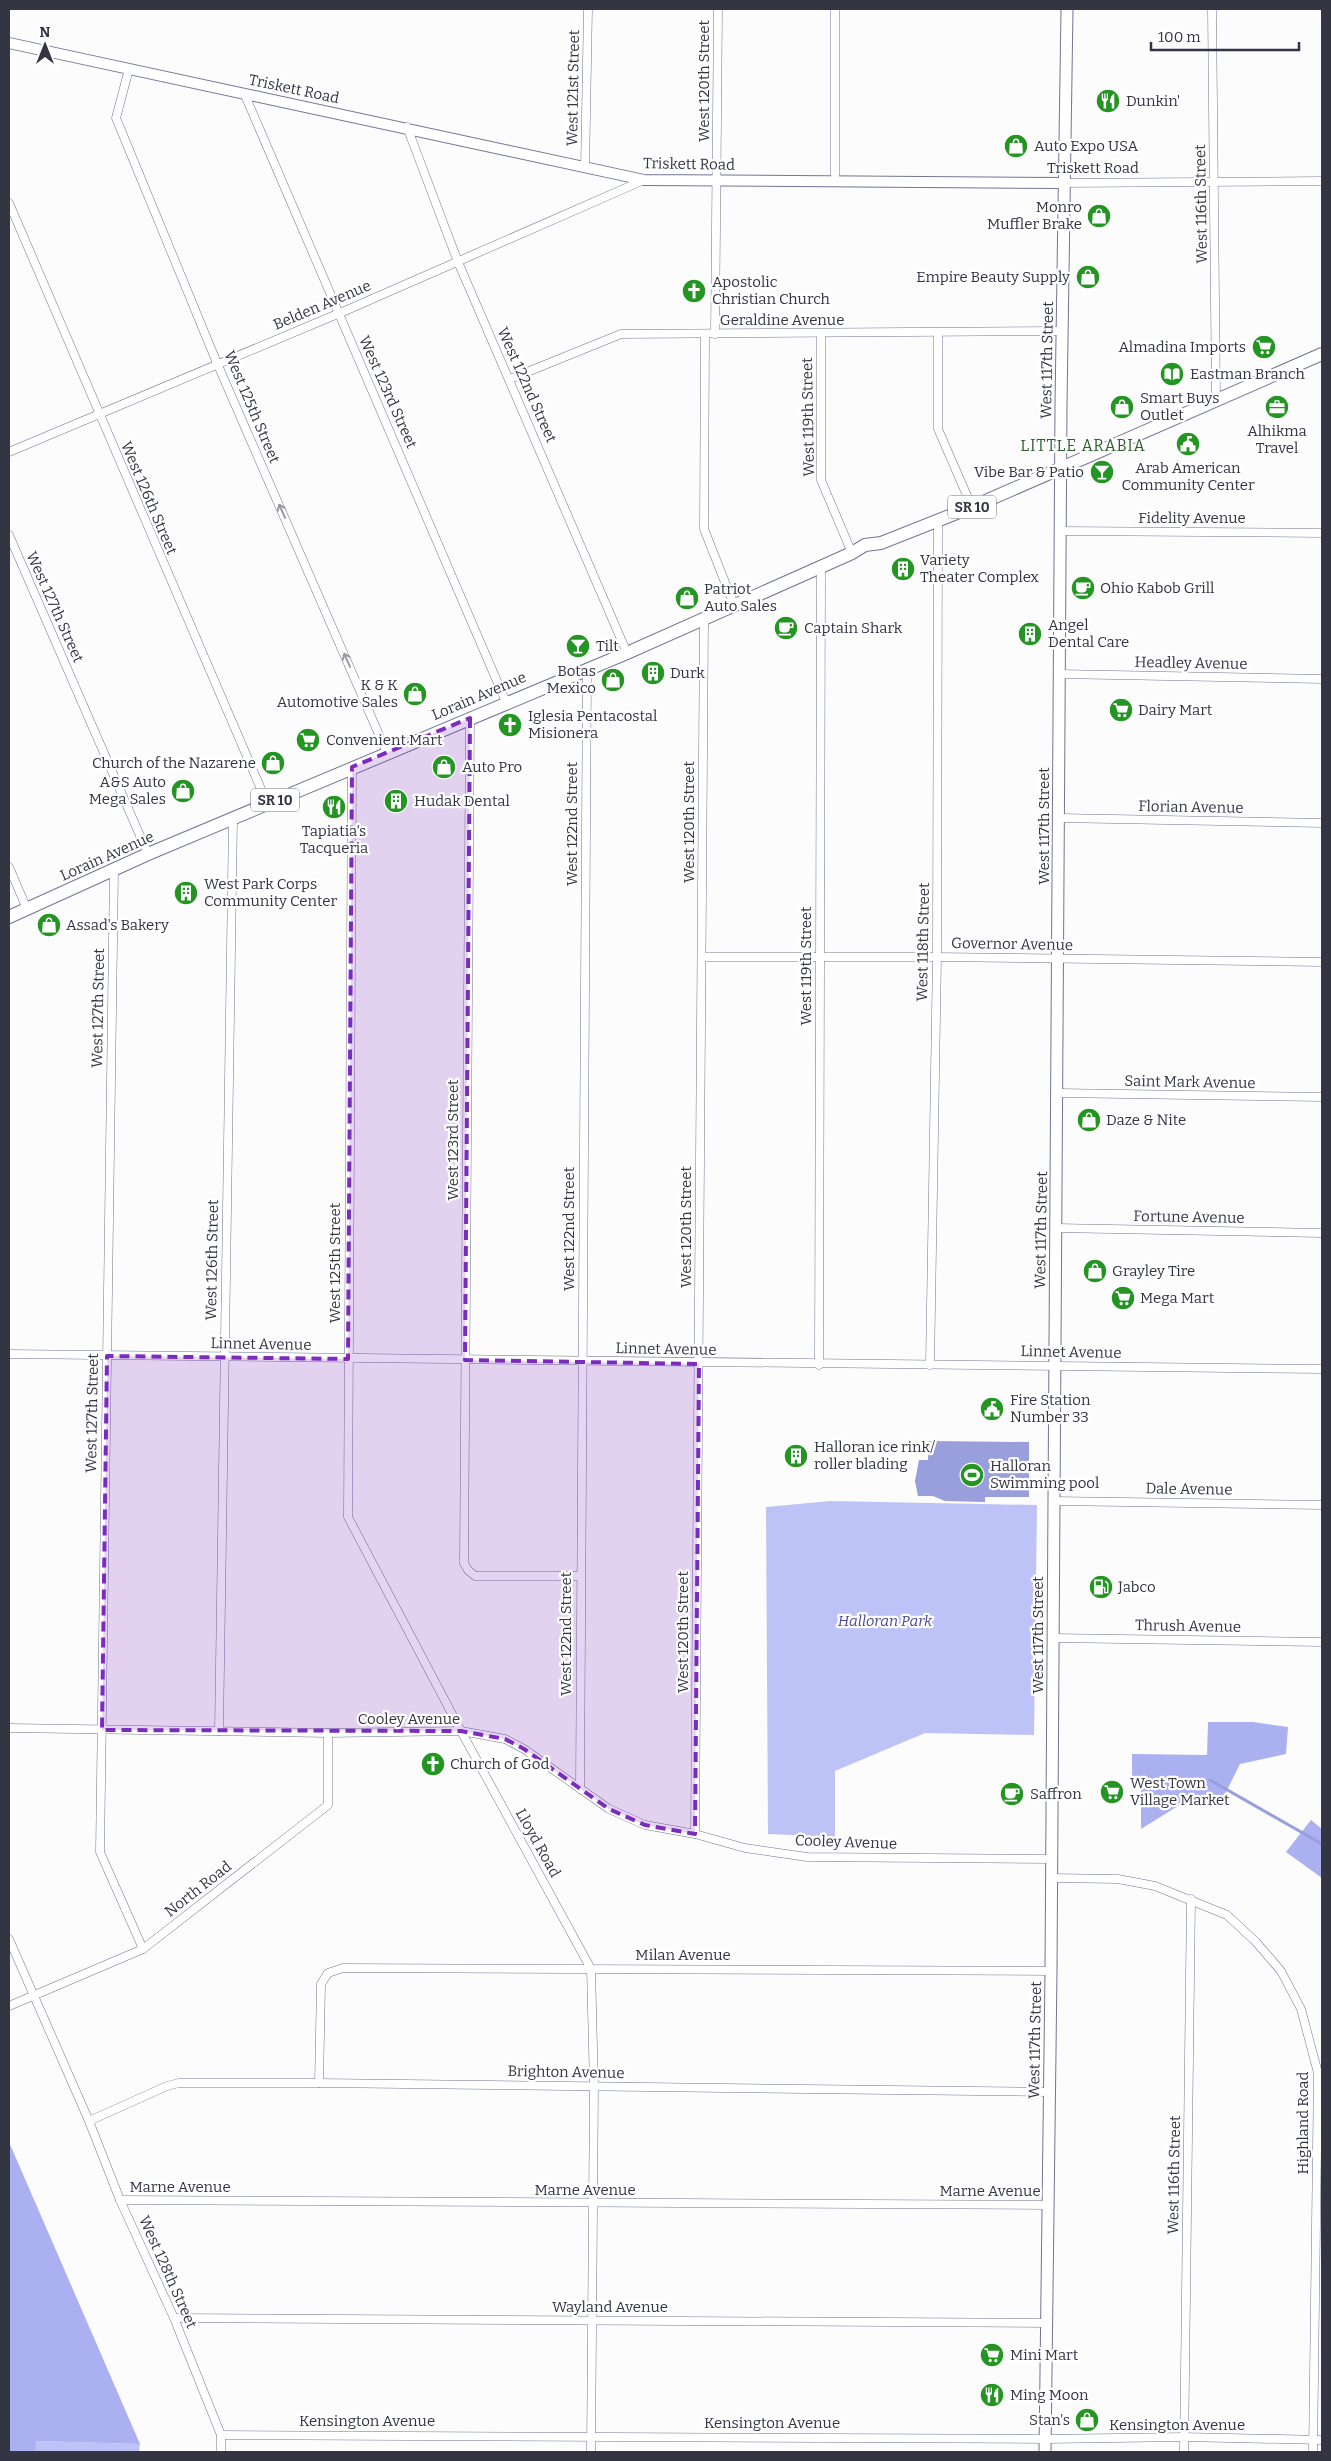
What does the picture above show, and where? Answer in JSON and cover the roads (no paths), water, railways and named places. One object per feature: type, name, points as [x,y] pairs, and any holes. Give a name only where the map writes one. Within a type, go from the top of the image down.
[{"type":"main road","name":"West 117th Street","points":[[1045,2452],[1051,1972],[1062,332],[1067,9]]},
{"type":"main road","name":"Lorain Avenue","points":[[9,917],[267,803],[704,620],[852,553],[865,545],[880,543],[972,507],[1061,466],[1322,354]]},
{"type":"street","name":"West 121st Street","points":[[585,168],[588,9]]},
{"type":"street","name":"West 120th Street","points":[[715,334],[718,9]]},
{"type":"street","points":[[835,181],[836,9]]},
{"type":"street","name":"West 116th Street","points":[[1212,9],[1216,399]]},
{"type":"street","name":"Triskett Road","points":[[9,43],[407,127],[644,180],[1065,183],[1322,181]]},
{"type":"street","name":"West 125th Street","points":[[129,69],[116,118],[217,363],[387,753]]},
{"type":"street","name":"West 123rd Street","points":[[244,94],[506,702]]},
{"type":"street","name":"West 122nd Street","points":[[407,127],[458,262],[628,653]]},
{"type":"street","name":"Belden Avenue","points":[[9,452],[217,363],[339,314],[644,180]]},
{"type":"street","name":"West 126th Street","points":[[9,203],[98,414],[267,803]]},
{"type":"street","name":"Geraldine Avenue","points":[[510,379],[621,334],[1062,332]]},
{"type":"street","points":[[938,333],[938,429],[972,507]]},
{"type":"street","points":[[705,334],[704,529],[734,605]]},
{"type":"street","name":"West 119th Street","points":[[821,334],[821,480],[852,553]]},
{"type":"street","name":"West 118th Street","points":[[930,1365],[937,956],[938,520]]},
{"type":"street","name":"Fidelity Avenue","points":[[1061,531],[1322,533]]},
{"type":"street","name":"West 127th Street","points":[[9,535],[148,854]]},
{"type":"street","name":"West 119th Street","points":[[819,1365],[821,567]]},
{"type":"street","name":"West 120th Street","points":[[695,1834],[704,620]]},
{"type":"street","name":"West 122nd Street","points":[[580,1789],[587,668]]},
{"type":"street","name":"Headley Avenue","points":[[1059,674],[1322,679]]},
{"type":"street","name":"West 123rd Street","points":[[470,718],[464,1563],[475,1576],[580,1576]]},
{"type":"street","name":"West 125th Street","points":[[352,767],[348,1517],[461,1731]]},
{"type":"street","name":"Florian Avenue","points":[[1059,818],[1322,823]]},
{"type":"street","name":"West 126th Street","points":[[220,1731],[233,819]]},
{"type":"street","points":[[9,867],[27,909]]},
{"type":"street","name":"West 127th Street","points":[[114,870],[100,1852],[143,1948]]},
{"type":"street","name":"Governor Avenue","points":[[702,956],[937,956],[1322,962]]},
{"type":"street","name":"Saint Mark Avenue","points":[[1058,1093],[1322,1097]]},
{"type":"street","name":"Fortune Avenue","points":[[1056,1228],[1322,1233]]},
{"type":"street","name":"Linnet Avenue","points":[[9,1354],[699,1364],[1054,1365],[1322,1369]]},
{"type":"street","name":"Dale Avenue","points":[[1054,1501],[1322,1504]]},
{"type":"street","name":"Thrush Avenue","points":[[1053,1638],[1322,1642]]},
{"type":"street","name":"Cooley Avenue","points":[[9,1728],[328,1733],[461,1731],[505,1739],[542,1760],[609,1809],[646,1825],[695,1834],[745,1848],[807,1857],[1051,1859]]},
{"type":"street","name":"Lloyd Road","points":[[461,1731],[591,1969]]},
{"type":"street","name":"North Road","points":[[9,2006],[143,1948],[328,1805],[328,1733]]},
{"type":"street","name":"Highland Road","points":[[1051,1878],[1118,1879],[1155,1886],[1227,1915],[1256,1942],[1281,1971],[1301,2009],[1318,2073],[1313,2452]]},
{"type":"street","name":"West 116th Street","points":[[1184,2452],[1191,1899]]},
{"type":"street","name":"West 128th Street","points":[[9,1939],[32,1996],[89,2121],[120,2200],[174,2318],[221,2434],[221,2452]]},
{"type":"street","name":"Milan Avenue","points":[[319,2083],[321,1984],[328,1973],[343,1968],[1051,1972]]},
{"type":"street","points":[[591,1969],[594,2086],[591,2452]]},
{"type":"street","name":"Brighton Avenue","points":[[89,2121],[167,2086],[179,2083],[1050,2092]]},
{"type":"street","name":"Marne Avenue","points":[[120,2200],[592,2204],[1049,2204]]},
{"type":"street","name":"Wayland Avenue","points":[[174,2318],[1046,2323]]},
{"type":"street","name":"Kensington Avenue","points":[[221,2434],[1322,2440]]},
{"type":"waterway","points":[[1210,1780],[1322,1844]]},
{"type":"place","name":"Dunkin'","points":[[1108,101]]},
{"type":"place","name":"Auto Expo USA","points":[[1016,146]]},
{"type":"place","name":"Monro Muffler Brake","points":[[1099,216]]},
{"type":"place","name":"Empire Beauty Supply","points":[[1088,277]]},
{"type":"place","name":"Apostolic Christian Church","points":[[694,291]]},
{"type":"place","name":"Almadina Imports","points":[[1264,347]]},
{"type":"place","name":"Eastman Branch","points":[[1172,374]]},
{"type":"place","name":"Smart Buys Outlet","points":[[1122,407]]},
{"type":"place","name":"Alhikma Travel","points":[[1277,407]]},
{"type":"place","name":"Arab American Community Center","points":[[1188,444]]},
{"type":"place","name":"Vibe Bar & Patio","points":[[1102,472]]},
{"type":"place","name":"Variety Theater Complex","points":[[903,569]]},
{"type":"place","name":"Ohio Kabob Grill","points":[[1083,588]]},
{"type":"place","name":"Patriot Auto Sales","points":[[687,598]]},
{"type":"place","name":"Captain Shark","points":[[786,628]]},
{"type":"place","name":"Angel Dental Care","points":[[1030,634]]},
{"type":"place","name":"Tilt","points":[[578,646]]},
{"type":"place","name":"Durk","points":[[653,673]]},
{"type":"place","name":"Botas Mexico","points":[[613,680]]},
{"type":"place","name":"K & K Automotive Sales","points":[[415,694]]},
{"type":"place","name":"Dairy Mart","points":[[1121,710]]},
{"type":"place","name":"Iglesia Pentacostal Misionera","points":[[510,725]]},
{"type":"place","name":"Convenient Mart","points":[[308,740]]},
{"type":"place","name":"Church of the Nazarene","points":[[273,763]]},
{"type":"place","name":"Auto Pro","points":[[444,767]]},
{"type":"place","name":"A&S Auto Mega Sales","points":[[183,791]]},
{"type":"place","name":"Hudak Dental","points":[[396,801]]},
{"type":"place","name":"Tapiatia's Tacqueria","points":[[334,807]]},
{"type":"place","name":"West Park Corps Community Center","points":[[186,893]]},
{"type":"place","name":"Assad's Bakery","points":[[49,925]]},
{"type":"place","name":"Daze & Nite","points":[[1089,1120]]},
{"type":"place","name":"Grayley Tire","points":[[1095,1271]]},
{"type":"place","name":"Mega Mart","points":[[1123,1298]]},
{"type":"place","name":"Fire Station Number 33","points":[[992,1409]]},
{"type":"place","name":"Halloran ice rink/ roller blading","points":[[796,1456]]},
{"type":"place","name":"Halloran Swimming pool","points":[[972,1475]]},
{"type":"place","name":"Jabco","points":[[1101,1587]]},
{"type":"place","name":"Church of God","points":[[433,1764]]},
{"type":"place","name":"West Town Village Market","points":[[1112,1792]]},
{"type":"place","name":"Saffron","points":[[1012,1794]]},
{"type":"place","name":"Mini Mart","points":[[992,2355]]},
{"type":"place","name":"Ming Moon","points":[[992,2395]]},
{"type":"place","name":"Stan's","points":[[1087,2420]]},
{"type":"district","name":"LITTLE ARABIA","points":[[1083,445]]},
{"type":"park label","name":"Halloran Park","points":[[885,1621]]}]
